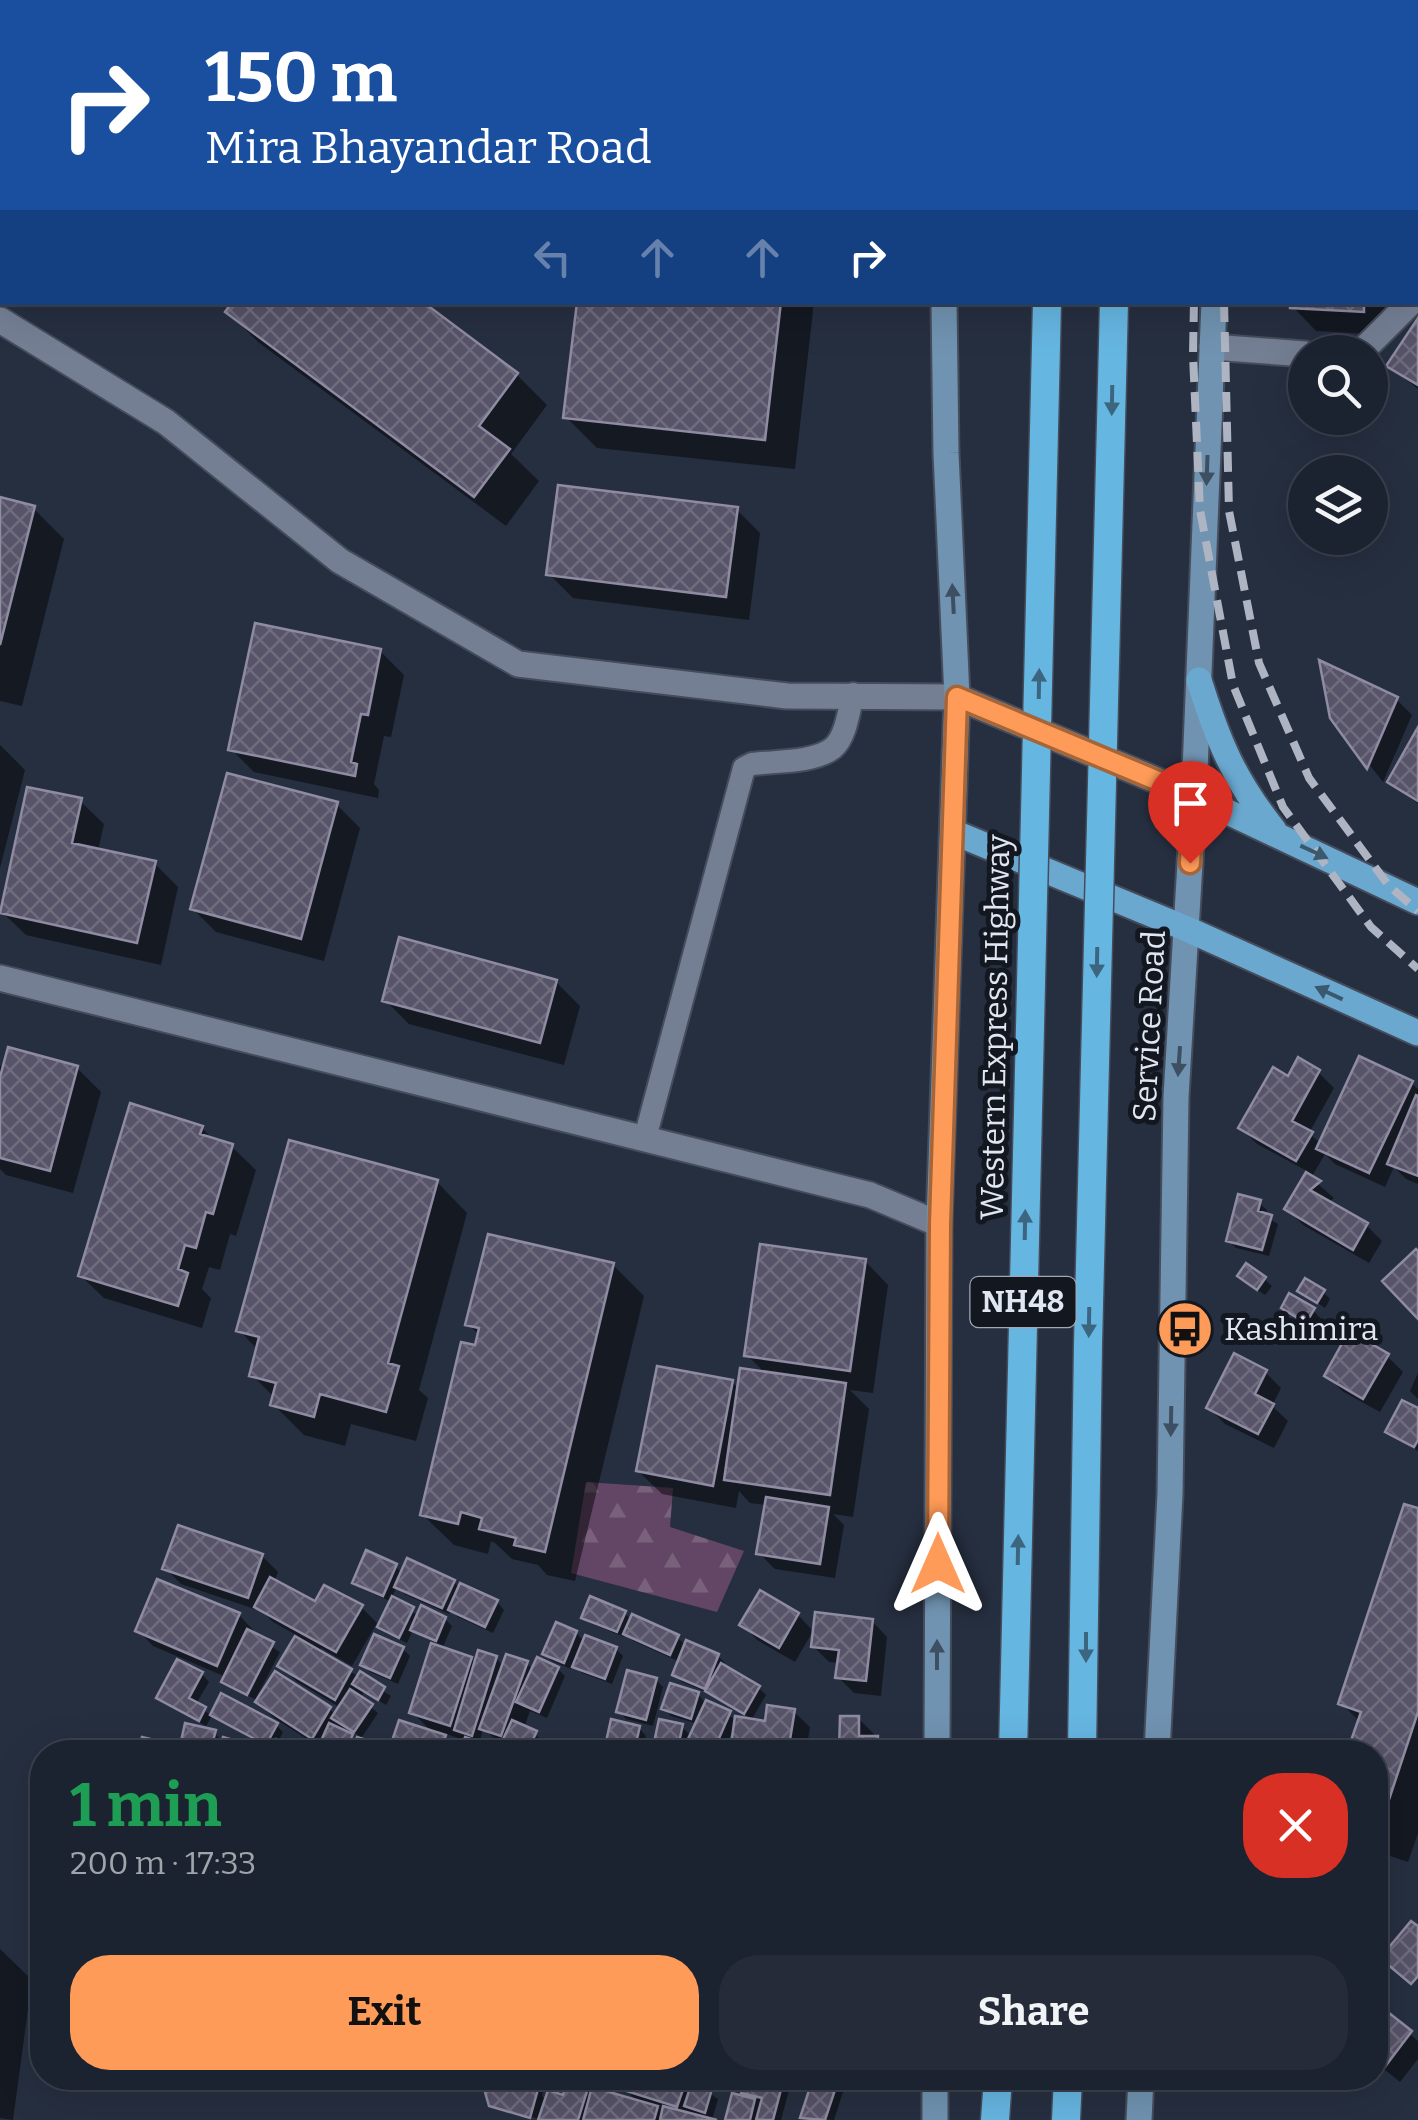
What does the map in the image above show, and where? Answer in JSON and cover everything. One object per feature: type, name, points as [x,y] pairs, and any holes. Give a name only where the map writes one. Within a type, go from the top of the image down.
[{"type":"highway","name":"Western Express Highway","points":[[1013,1740],[1048,305]]},
{"type":"highway","name":"NH48","points":[[1082,1740],[1114,305]]},
{"type":"highway","points":[[995,2120],[997,2090]]},
{"type":"highway","points":[[1066,2120],[1067,2090]]},
{"type":"main road","points":[[937,1740],[940,1224],[957,697],[944,305]]},
{"type":"main road","name":"Service Road","points":[[1158,1740],[1170,1494],[1176,1096],[1194,796],[1214,305]]},
{"type":"main road","points":[[1199,680],[1219,742],[1236,776],[1277,834]]},
{"type":"main road","points":[[957,697],[1194,796],[1418,902]]},
{"type":"main road","points":[[953,832],[1187,929],[1418,1033]]},
{"type":"main road","points":[[935,2120],[936,2090]]},
{"type":"main road","points":[[1139,2120],[1140,2090]]},
{"type":"street","points":[[1378,335],[1409,305]]},
{"type":"street","points":[[0,320],[166,422],[340,561],[518,664],[788,696],[957,697]]},
{"type":"street","points":[[1212,348],[1288,353]]},
{"type":"street","points":[[0,978],[870,1195],[940,1224]]},
{"type":"lane","points":[[645,1138],[744,768],[816,755],[833,748],[842,734],[853,694]]},
{"type":"green space","points":[[586,1482],[673,1488],[670,1527],[744,1551],[717,1612],[571,1573]]},
{"type":"building","points":[[230,305],[427,305],[518,373],[479,426],[510,449],[474,497],[225,312]]},
{"type":"building","points":[[577,305],[781,305],[765,440],[563,418]]},
{"type":"building","points":[[1364,305],[1364,312],[1290,308]]},
{"type":"building","points":[[1418,318],[1418,385],[1388,367]]},
{"type":"building","points":[[558,485],[738,507],[726,597],[546,575]]},
{"type":"building","points":[[0,497],[35,506],[0,645]]},
{"type":"building","points":[[255,623],[381,649],[368,715],[361,714],[351,762],[357,764],[355,776],[228,750]]},
{"type":"building","points":[[1319,660],[1398,697],[1367,769],[1330,718]]},
{"type":"building","points":[[1418,727],[1418,801],[1387,782]]},
{"type":"building","points":[[227,773],[338,802],[301,939],[190,909]]},
{"type":"building","points":[[27,787],[82,798],[72,843],[156,861],[137,943],[0,913]]},
{"type":"building","points":[[399,937],[557,980],[540,1043],[382,1001]]},
{"type":"building","points":[[8,1047],[78,1066],[50,1171],[0,1158],[0,1077]]},
{"type":"building","points":[[1359,1056],[1413,1081],[1369,1173],[1316,1149]]},
{"type":"building","points":[[1298,1057],[1320,1070],[1292,1121],[1313,1132],[1296,1161],[1238,1128],[1273,1067],[1288,1076]]},
{"type":"building","points":[[1418,1096],[1418,1176],[1387,1164]]},
{"type":"building","points":[[130,1103],[203,1126],[200,1134],[233,1144],[213,1214],[206,1212],[196,1248],[185,1245],[178,1269],[188,1273],[178,1306],[78,1276]]},
{"type":"building","points":[[289,1140],[438,1180],[388,1363],[399,1366],[386,1412],[320,1394],[314,1417],[270,1405],[276,1383],[249,1376],[259,1337],[236,1331]]},
{"type":"building","points":[[1306,1172],[1321,1181],[1310,1190],[1368,1223],[1353,1250],[1284,1209]]},
{"type":"building","points":[[1238,1194],[1261,1200],[1258,1211],[1272,1215],[1262,1250],[1226,1241]]},
{"type":"building","points":[[488,1234],[614,1263],[545,1552],[514,1545],[516,1538],[479,1529],[482,1518],[461,1512],[458,1524],[420,1515],[461,1342],[475,1345],[479,1328],[465,1325]]},
{"type":"building","points":[[760,1244],[866,1259],[850,1371],[744,1356]]},
{"type":"building","points":[[1418,1251],[1418,1319],[1382,1281]]},
{"type":"building","points":[[1246,1263],[1266,1277],[1257,1290],[1237,1276]]},
{"type":"building","points":[[1305,1278],[1325,1290],[1317,1303],[1297,1291]]},
{"type":"building","points":[[1289,1293],[1315,1308],[1306,1323],[1281,1308]]},
{"type":"building","points":[[1349,1331],[1389,1354],[1363,1399],[1324,1376]]},
{"type":"building","points":[[1234,1353],[1267,1370],[1255,1394],[1274,1404],[1258,1434],[1206,1408]]},
{"type":"building","points":[[657,1366],[733,1380],[713,1486],[636,1471]]},
{"type":"building","points":[[740,1368],[846,1383],[830,1495],[724,1480]]},
{"type":"building","points":[[1402,1400],[1418,1408],[1418,1440],[1414,1447],[1385,1432]]},
{"type":"building","points":[[766,1497],[829,1507],[820,1564],[756,1554]]},
{"type":"building","points":[[1404,1504],[1418,1508],[1418,1712],[1388,1803],[1388,1740],[1351,1740],[1361,1712],[1338,1704]]},
{"type":"building","points":[[178,1525],[263,1554],[248,1598],[162,1569]]},
{"type":"building","points":[[366,1550],[397,1564],[383,1596],[352,1583]]},
{"type":"building","points":[[407,1558],[455,1580],[442,1608],[394,1587]]},
{"type":"building","points":[[270,1577],[315,1601],[324,1585],[363,1605],[336,1652],[254,1607]]},
{"type":"building","points":[[157,1579],[240,1613],[217,1666],[135,1631]]},
{"type":"building","points":[[460,1583],[498,1600],[485,1627],[448,1610]]},
{"type":"building","points":[[760,1590],[799,1613],[779,1648],[739,1625]]},
{"type":"building","points":[[392,1596],[414,1607],[399,1638],[377,1627]]},
{"type":"building","points":[[590,1596],[626,1611],[617,1632],[581,1618]]},
{"type":"building","points":[[421,1605],[446,1617],[436,1641],[410,1630]]},
{"type":"building","points":[[815,1612],[873,1619],[866,1681],[835,1678],[839,1650],[811,1647]]},
{"type":"building","points":[[632,1614],[679,1635],[670,1655],[623,1634]]},
{"type":"building","points":[[556,1622],[577,1631],[564,1663],[542,1654]]},
{"type":"building","points":[[247,1629],[274,1642],[247,1695],[221,1682]]},
{"type":"building","points":[[374,1634],[404,1647],[390,1678],[360,1665]]},
{"type":"building","points":[[585,1635],[617,1647],[605,1679],[572,1667]]},
{"type":"building","points":[[295,1636],[352,1669],[335,1700],[277,1666]]},
{"type":"building","points":[[686,1640],[719,1654],[705,1689],[672,1675]]},
{"type":"building","points":[[431,1643],[472,1657],[450,1726],[409,1713]]},
{"type":"building","points":[[478,1650],[497,1656],[472,1736],[454,1730]]},
{"type":"building","points":[[506,1654],[528,1661],[501,1736],[479,1729]]},
{"type":"building","points":[[537,1657],[559,1667],[539,1712],[516,1702]]},
{"type":"building","points":[[177,1659],[203,1672],[189,1698],[206,1707],[199,1721],[156,1698]]},
{"type":"building","points":[[721,1663],[760,1686],[744,1714],[705,1691]]},
{"type":"building","points":[[627,1670],[657,1678],[646,1720],[616,1712]]},
{"type":"building","points":[[275,1671],[331,1707],[312,1739],[255,1702]]},
{"type":"building","points":[[360,1671],[385,1687],[378,1700],[352,1684]]},
{"type":"building","points":[[670,1683],[699,1692],[691,1719],[661,1709]]},
{"type":"building","points":[[350,1689],[373,1704],[354,1732],[331,1718]]},
{"type":"building","points":[[221,1693],[278,1723],[269,1740],[257,1740],[210,1715]]},
{"type":"building","points":[[706,1700],[731,1711],[718,1740],[688,1740]]},
{"type":"building","points":[[767,1705],[795,1709],[790,1740],[732,1740],[735,1716],[765,1721]]},
{"type":"building","points":[[840,1716],[859,1716],[859,1736],[878,1736],[878,1740],[839,1740]]},
{"type":"building","points":[[611,1719],[640,1726],[637,1740],[606,1740]]},
{"type":"building","points":[[659,1719],[683,1724],[680,1740],[655,1740]]},
{"type":"building","points":[[399,1720],[446,1735],[444,1740],[392,1740]]},
{"type":"building","points":[[512,1720],[537,1731],[533,1740],[503,1740]]},
{"type":"building","points":[[185,1723],[216,1730],[213,1740],[181,1740]]},
{"type":"building","points":[[329,1723],[353,1734],[350,1740],[321,1740]]},
{"type":"building","points":[[1411,1921],[1418,1926],[1418,1976],[1411,1984],[1388,1965],[1388,1948]]},
{"type":"building","points":[[1388,2012],[1412,2031],[1388,2063]]},
{"type":"building","points":[[484,2090],[538,2090],[530,2118],[489,2106]]},
{"type":"building","points":[[548,2090],[563,2095],[564,2090],[587,2091],[578,2120],[538,2120]]},
{"type":"building","points":[[591,2090],[658,2106],[654,2120],[583,2120]]},
{"type":"building","points":[[623,2090],[683,2090],[677,2107]]},
{"type":"building","points":[[689,2090],[712,2090],[705,2113],[684,2106]]},
{"type":"building","points":[[781,2090],[773,2120],[756,2120],[762,2098],[741,2093]]},
{"type":"building","points":[[809,2090],[835,2090],[825,2120],[800,2118]]},
{"type":"building","points":[[732,2093],[755,2099],[750,2120],[725,2120]]},
{"type":"building","points":[[663,2106],[717,2120],[660,2120]]},
{"type":"railway","points":[[1194,305],[1200,510],[1233,685],[1283,807],[1371,927],[1418,969]]},
{"type":"railway","points":[[1224,305],[1229,511],[1259,663],[1309,778],[1389,886],[1418,911]]},
{"type":"place","name":"Kashimira","points":[[1185,1329]]},
{"type":"route","points":[[938,1564],[940,1224],[957,697],[1194,796],[1190,863]]}]
